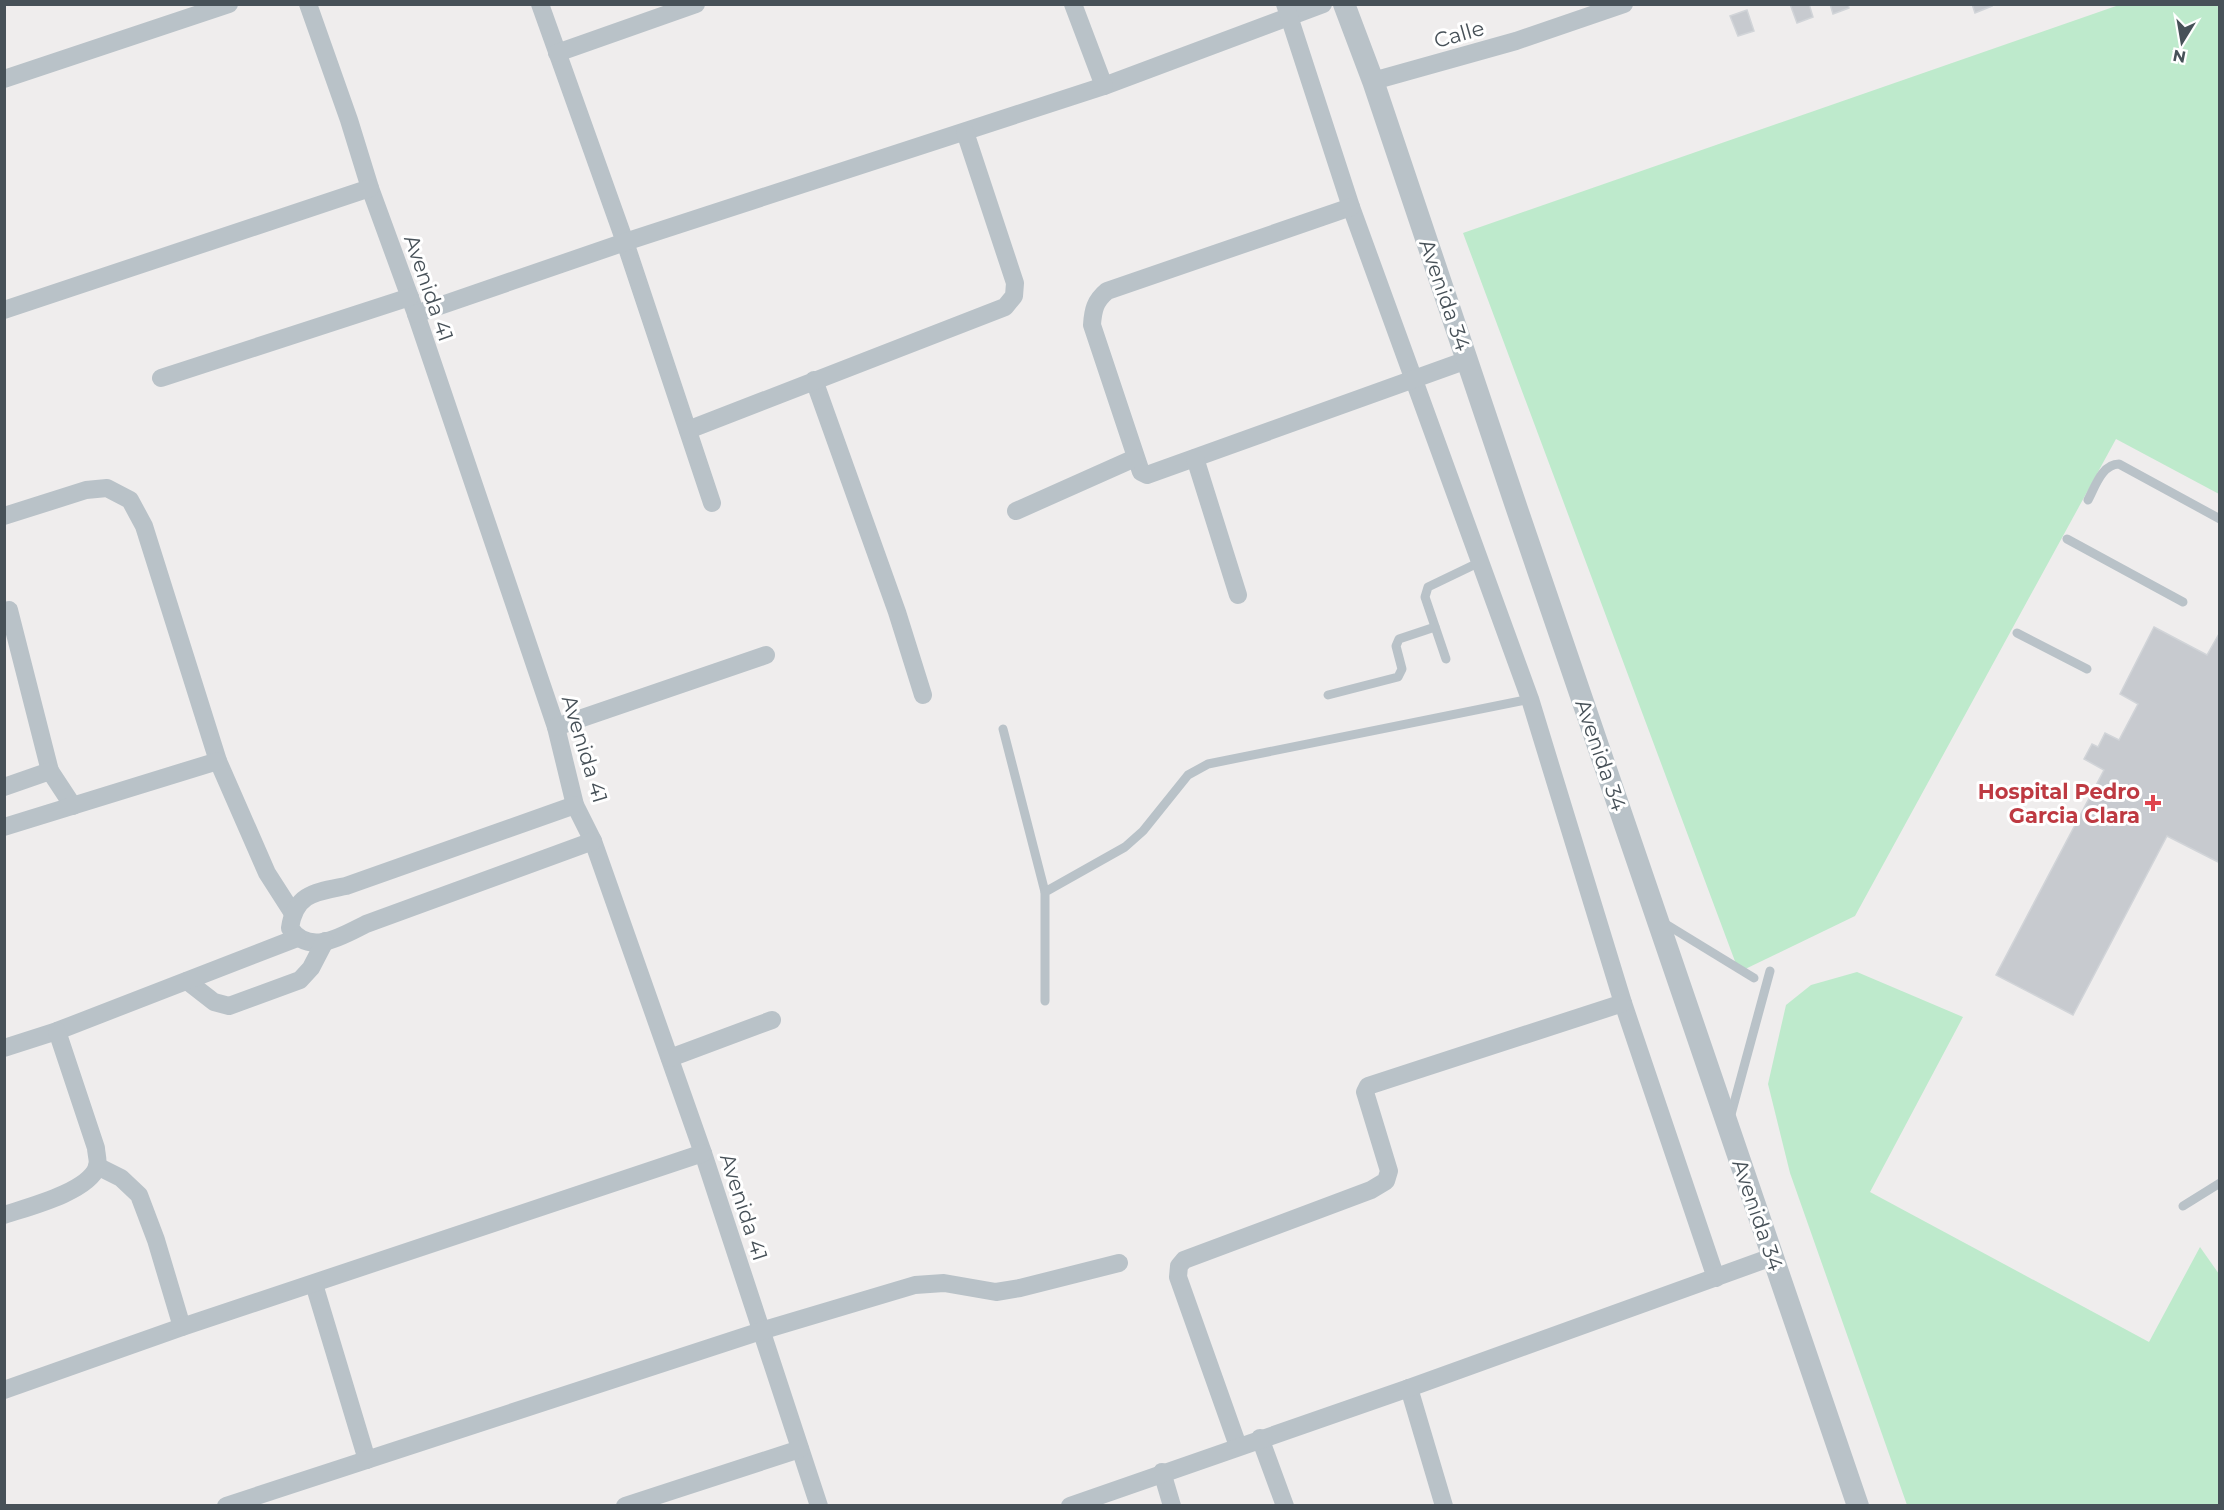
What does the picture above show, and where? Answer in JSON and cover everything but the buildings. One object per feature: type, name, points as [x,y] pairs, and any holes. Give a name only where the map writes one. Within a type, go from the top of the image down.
[{"type":"street","points":[[4,79],[229,4]]},
{"type":"street","name":"Avenida 41","points":[[308,4],[556,727],[575,805],[593,841],[670,1058],[819,1506]]},
{"type":"street","points":[[540,4],[625,242],[712,503]]},
{"type":"street","points":[[557,53],[696,4]]},
{"type":"street","points":[[1073,4],[1104,86]]},
{"type":"street","points":[[161,378],[625,242],[1104,86],[1287,11],[1323,4]]},
{"type":"street","name":"Avenida 34","points":[[1344,4],[1373,81],[1858,1506]]},
{"type":"street","name":"Calle","points":[[1373,81],[1516,41],[1624,4]]},
{"type":"street","points":[[1287,11],[1351,207],[1530,699],[1623,1003],[1716,1278]]},
{"type":"street","points":[[688,430],[1005,307],[1014,296],[1015,283],[965,132]]},
{"type":"street","points":[[4,310],[370,188]]},
{"type":"street","points":[[1351,207],[1107,291],[1100,297],[1095,305],[1092,325],[1141,472],[1147,475],[1195,459],[1467,360]]},
{"type":"street","points":[[814,380],[897,612],[923,695]]},
{"type":"street","points":[[1016,511],[1135,458]]},
{"type":"street","points":[[1195,459],[1238,595]]},
{"type":"street","points":[[4,516],[87,490],[106,488],[130,500],[144,526],[218,762],[267,873],[292,912]]},
{"type":"street","points":[[9,610],[50,771],[73,806]]},
{"type":"street","points":[[556,727],[766,655]]},
{"type":"street","points":[[4,828],[218,762]]},
{"type":"street","points":[[4,788],[50,771]]},
{"type":"street","points":[[575,805],[346,886],[316,892],[300,902],[292,912],[290,928],[297,938],[312,944],[336,939],[366,924],[593,841]]},
{"type":"street","points":[[4,1048],[57,1031],[297,938]]},
{"type":"street","points":[[187,981],[214,1002],[229,1006],[300,980],[311,968],[325,941]]},
{"type":"street","points":[[1238,1446],[1178,1277],[1179,1266],[1184,1260],[1371,1190],[1386,1181],[1389,1171],[1365,1092],[1368,1086],[1623,1003]]},
{"type":"street","points":[[670,1058],[772,1020]]},
{"type":"street","points":[[4,1215],[67,1192],[88,1180],[98,1166],[96,1148],[57,1031]]},
{"type":"street","points":[[4,1390],[182,1327],[703,1153]]},
{"type":"street","points":[[98,1166],[122,1178],[139,1196],[156,1240],[182,1327]]},
{"type":"street","points":[[1070,1506],[1162,1472],[1409,1388],[1772,1257]]},
{"type":"street","points":[[226,1506],[761,1331],[915,1285],[944,1283],[996,1292],[1119,1263]]},
{"type":"street","points":[[314,1284],[367,1460]]},
{"type":"street","points":[[1409,1388],[1444,1506]]},
{"type":"street","points":[[1260,1438],[1285,1506]]},
{"type":"street","points":[[625,1506],[800,1449]]},
{"type":"street","points":[[1162,1472],[1172,1506]]},
{"type":"lane","points":[[2088,500],[2107,467],[2119,464],[2220,519]]},
{"type":"lane","points":[[2067,540],[2183,602]]},
{"type":"lane","points":[[1446,659],[1425,597],[1428,587],[1480,562]]},
{"type":"lane","points":[[1328,695],[1398,676],[1402,669],[1396,646],[1399,639],[1435,627]]},
{"type":"lane","points":[[2017,633],[2087,669]]},
{"type":"lane","points":[[1045,892],[1125,847],[1143,831],[1188,775],[1208,764],[1530,699]]},
{"type":"lane","points":[[1003,729],[1045,892],[1045,1001]]},
{"type":"lane","points":[[1658,920],[1755,978]]},
{"type":"lane","points":[[1728,1126],[1770,971]]},
{"type":"lane","points":[[2183,1206],[2220,1183]]},
{"type":"green space","points":[[2119,5],[2219,5],[2219,494],[2116,439],[1855,916],[1739,972],[1463,233]]},
{"type":"green space","points":[[1857,972],[1963,1017],[1870,1192],[2149,1342],[2200,1247],[2219,1274],[2219,1505],[1907,1505],[1790,1173],[1768,1084],[1786,1005],[1811,985]]},
{"type":"place","name":"Hospital Pedro Garcia Clara","points":[[2153,803]]}]
